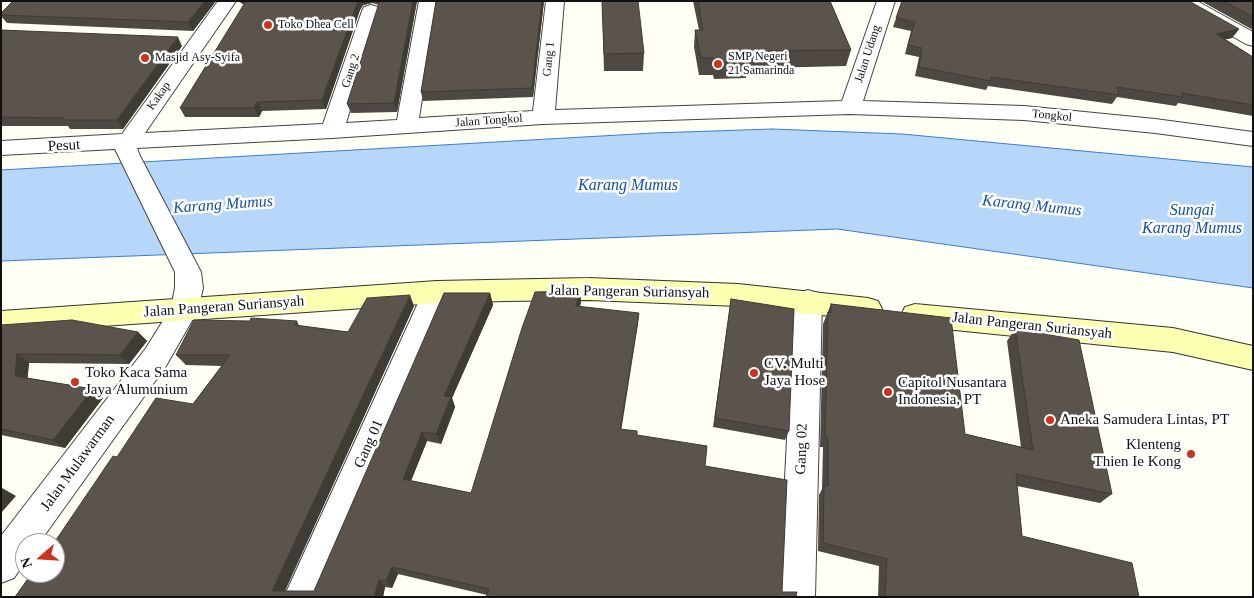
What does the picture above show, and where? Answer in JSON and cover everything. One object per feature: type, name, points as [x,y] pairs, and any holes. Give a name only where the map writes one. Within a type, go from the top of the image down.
[{"type":"main road","name":"Jalan Pangeran Suriansyah","points":[[1,322],[437,292],[589,289],[738,295],[808,301],[1016,326],[1174,340],[1253,358]]},
{"type":"street","name":"Kakap","points":[[128,150],[190,39],[227,1]]},
{"type":"street","points":[[407,126],[428,1]]},
{"type":"street","name":"Gang 1","points":[[543,117],[555,1]]},
{"type":"street","name":"Jalan Udang","points":[[850,107],[886,1]]},
{"type":"street","points":[[1183,1],[1253,40]]},
{"type":"street","name":"Gang 2","points":[[332,131],[371,11]]},
{"type":"street","name":"Jalan Tongkol","points":[[128,150],[332,131],[543,117],[850,107]]},
{"type":"street","name":"Tongkol","points":[[850,107],[1024,113],[1155,126],[1253,139]]},
{"type":"street","name":"Pesut","points":[[1,148],[128,150]]},
{"type":"street","name":"Jalan Mulawarman","points":[[1,565],[156,357],[184,310],[189,288],[188,272],[128,150]]},
{"type":"street","name":"Gang 01","points":[[302,597],[437,292]]},
{"type":"street","name":"Gang 02","points":[[797,597],[808,301]]},
{"type":"water","name":"Sungai Karang Mumus","points":[[772,129],[902,134],[1253,167],[1253,288],[837,229],[1,261],[1,170],[654,133]]},
{"type":"building","points":[[13,1],[205,1],[188,22],[1,15]]},
{"type":"building","points":[[246,1],[358,1],[322,100],[257,102],[254,108],[180,108]]},
{"type":"building","points":[[378,1],[413,1],[394,103],[347,104],[379,3]]},
{"type":"building","points":[[436,1],[542,1],[532,88],[421,92]]},
{"type":"building","points":[[602,1],[638,1],[644,53],[604,54]]},
{"type":"building","points":[[698,1],[830,1],[851,50],[765,51],[766,57],[748,57],[749,62],[716,62],[715,58],[701,58],[695,30],[703,30]]},
{"type":"building","points":[[902,1],[1189,1],[1239,29],[1216,34],[1253,57],[1253,105],[1181,93],[1183,97],[1117,87],[1119,95],[991,77],[991,81],[919,67],[922,48],[908,45],[915,22],[896,18]]},
{"type":"building","points":[[1224,1],[1253,1],[1253,17]]},
{"type":"building","points":[[1,30],[178,37],[117,120],[63,120],[64,118],[1,117]]},
{"type":"building","points":[[580,291],[576,306],[639,313],[620,429],[637,431],[637,435],[707,446],[705,466],[787,480],[782,592],[797,592],[796,596],[800,597],[486,597],[489,589],[392,567],[386,581],[379,580],[374,597],[15,597],[25,583],[65,583],[65,533],[61,533],[113,456],[117,457],[156,398],[193,404],[230,355],[176,355],[194,320],[250,321],[251,318],[297,321],[295,325],[348,332],[367,298],[410,295],[272,591],[314,591],[444,293],[490,293],[444,396],[451,397],[436,434],[422,432],[403,479],[471,493],[535,292]]},
{"type":"building","name":"CV. Multi Jaya Hose","points":[[731,299],[794,309],[789,431],[715,418]]},
{"type":"building","points":[[831,304],[951,318],[965,434],[1033,450],[1015,329],[1079,340],[1112,494],[1016,474],[1022,536],[1132,563],[1139,597],[885,597],[887,559],[823,543],[824,486],[828,486],[828,437],[825,437],[828,312],[831,313]]},
{"type":"building","points":[[72,320],[138,332],[120,355],[17,354],[15,376],[93,389],[53,440],[1,429],[1,325]]},
{"type":"place","name":"Toko Dhea Cell","points":[[268,25]]},
{"type":"place","name":"Masjid Asy-Syifa","points":[[145,58]]},
{"type":"place","name":"SMP Negeri 21 Samarinda","points":[[718,64]]},
{"type":"place","name":"CV. Multi Jaya Hose","points":[[754,373]]},
{"type":"place","name":"Toko Kaca Sama Jaya Alumunium","points":[[75,382]]},
{"type":"place","name":"Capitol Nusantara Indonesia, PT","points":[[888,392]]},
{"type":"place","name":"Aneka Samudera Lintas, PT","points":[[1050,420]]},
{"type":"place","name":"Klenteng Thien Ie Kong","points":[[1191,454]]},
{"type":"water label","name":"Karang Mumus","points":[[628,186]]},
{"type":"water label","name":"Karang Mumus","points":[[223,205]]},
{"type":"water label","name":"Karang Mumus","points":[[1032,206]]}]
